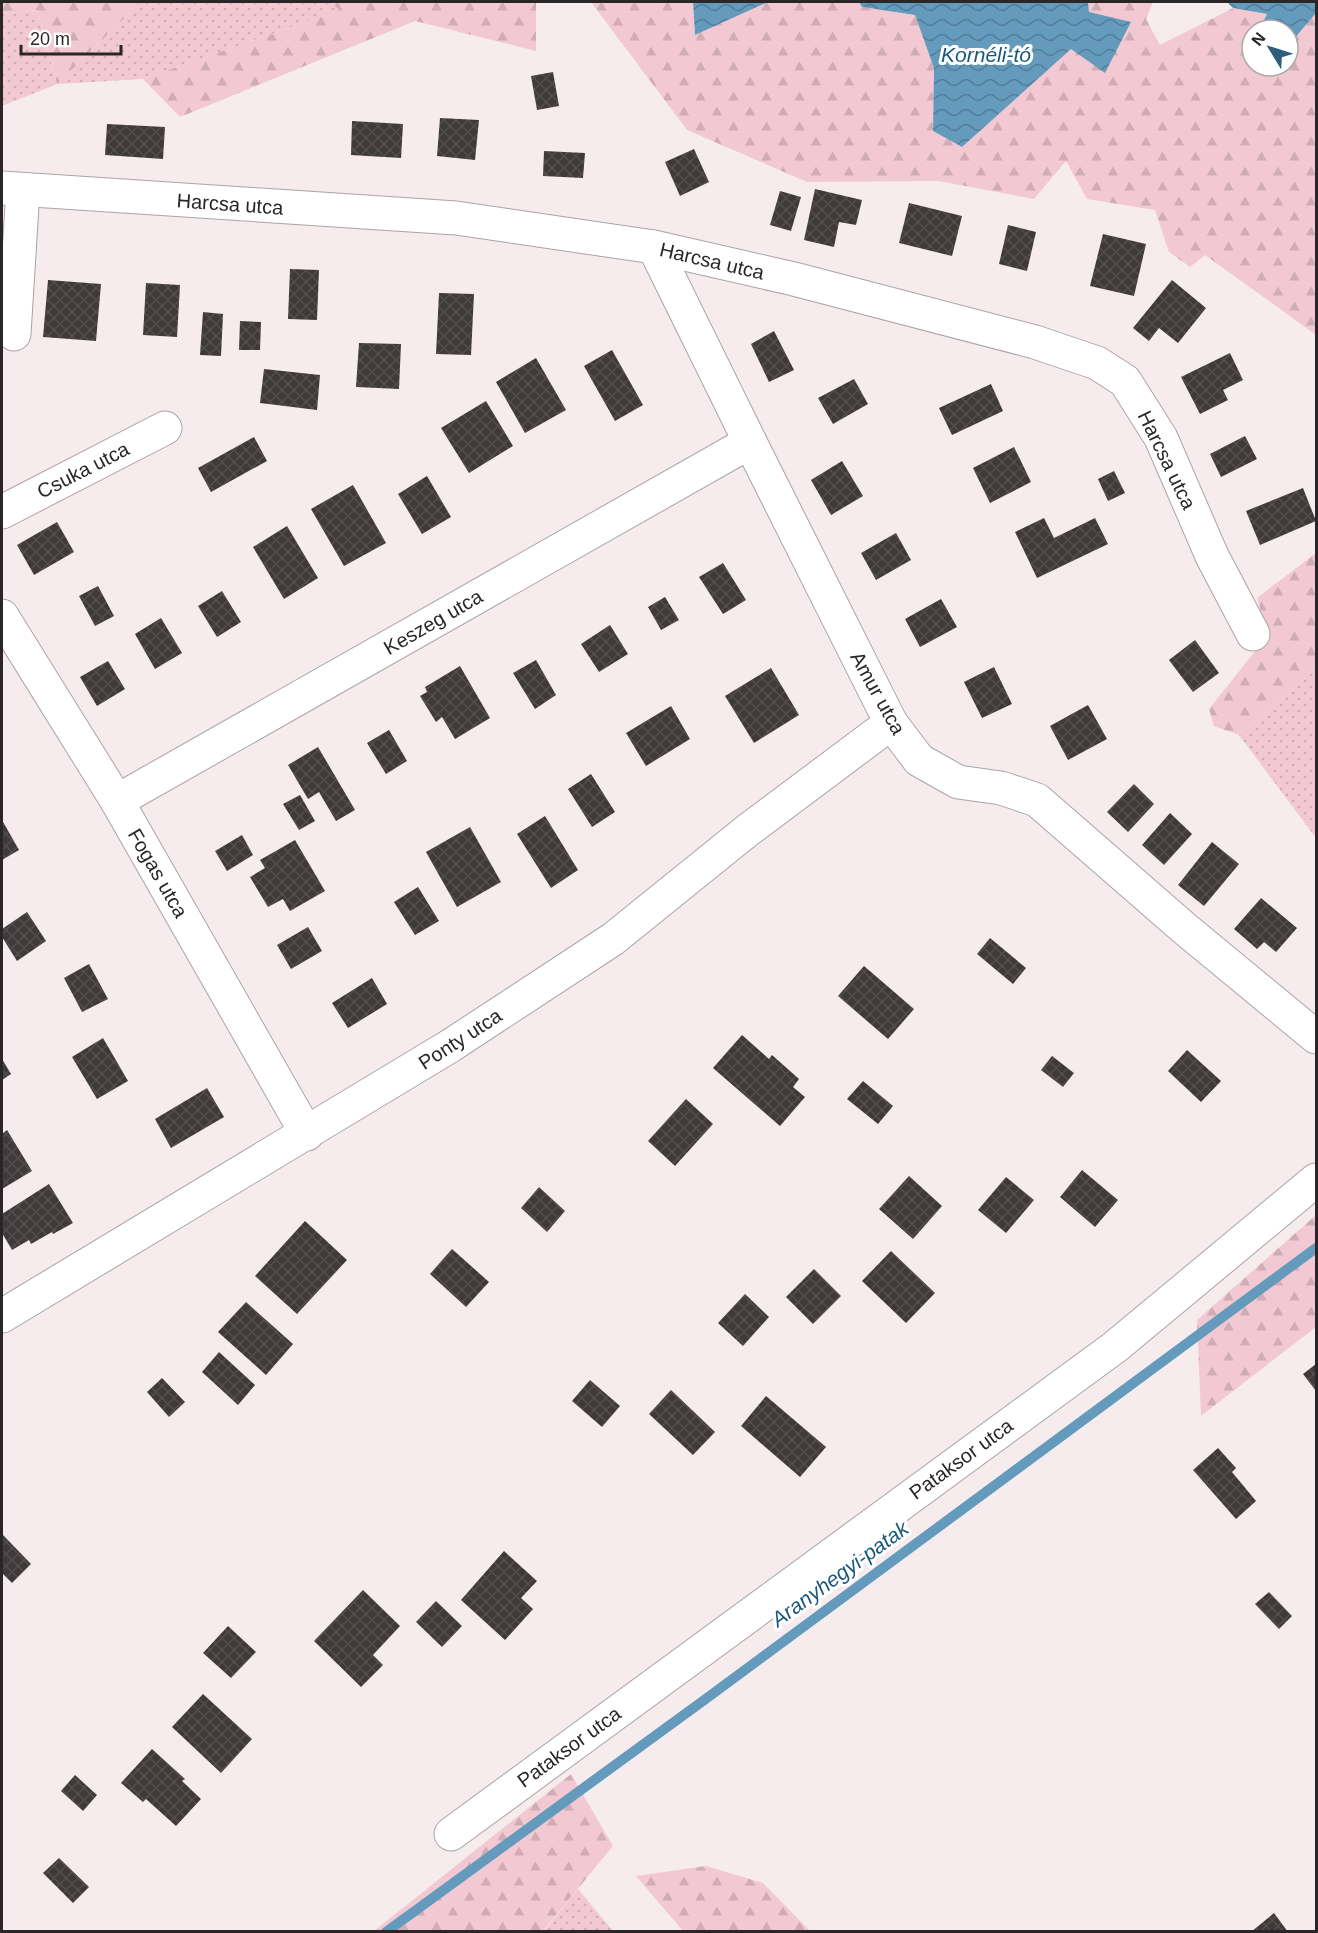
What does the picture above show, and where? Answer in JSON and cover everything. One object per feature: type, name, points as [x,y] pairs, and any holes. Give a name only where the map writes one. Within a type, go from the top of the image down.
[{"type":"street","name":"Harcsa utca","points":[[12,189],[456,218],[654,247],[794,279],[1035,342],[1097,363],[1125,381],[1161,438],[1212,556],[1253,634]]},
{"type":"street","points":[[12,189],[14,334]]},
{"type":"street","name":"Amur utca","points":[[654,247],[891,723],[919,760],[958,782],[1001,788],[1036,800],[1184,928],[1317,1036]]},
{"type":"street","name":"Csuka utca","points":[[2,512],[165,428]]},
{"type":"street","name":"Keszeg utca","points":[[117,801],[750,442]]},
{"type":"street","name":"Fogas utca","points":[[2,616],[117,801],[308,1134]]},
{"type":"street","name":"Ponty utca","points":[[2,1316],[308,1134],[450,1046],[613,939],[748,830],[891,723]]},
{"type":"street","name":"Pataksor utca","points":[[451,1834],[1115,1347],[1317,1180]]},
{"type":"green space","points":[[2,2],[141,2],[57,84],[37,10],[2,14]]},
{"type":"green space","points":[[141,2],[330,2],[340,10],[143,79],[57,84]]},
{"type":"green space","points":[[330,2],[536,2],[536,51],[415,21],[180,117],[143,79],[339,10]]},
{"type":"green space","points":[[591,2],[693,2],[695,35],[768,2],[859,2],[862,7],[915,15],[934,68],[933,131],[962,147],[1071,48],[1105,72],[1088,2],[1153,2],[1146,19],[1160,45],[1233,8],[1267,14],[1265,18],[1240,18],[1240,78],[1300,78],[1300,32],[1316,13],[1316,335],[1205,255],[1190,267],[1169,252],[1155,210],[1087,199],[1066,161],[1034,199],[939,181],[807,182],[687,130]]},
{"type":"green space","points":[[37,10],[57,84],[2,106],[2,14]]},
{"type":"green space","points":[[1316,553],[1316,669],[1239,735],[1214,726],[1209,709],[1268,635],[1257,598]]},
{"type":"green space","points":[[1316,669],[1316,838],[1239,735]]},
{"type":"green space","points":[[1316,1215],[1316,1327],[1201,1416],[1197,1320]]},
{"type":"green space","points":[[571,1774],[613,1846],[543,1931],[374,1931]]},
{"type":"green space","points":[[706,1866],[763,1883],[810,1931],[683,1931],[636,1876]]},
{"type":"green space","points":[[578,1889],[613,1931],[543,1932]]},
{"type":"water","points":[[693,2],[768,2],[695,35]]},
{"type":"water","name":"Kornéli-tó","points":[[859,2],[1088,2],[1089,12],[1131,22],[1105,73],[1071,49],[962,147],[933,131],[934,68],[915,15],[862,7]]},
{"type":"water","points":[[1227,2],[1316,2],[1316,13],[1300,32],[1300,18],[1265,18],[1267,14],[1233,8]]},
{"type":"building","points":[[553,72],[559,106],[537,110],[531,76]]},
{"type":"building","points":[[440,118],[479,120],[475,160],[437,156]]},
{"type":"building","points":[[352,121],[403,124],[401,158],[351,155]]},
{"type":"building","points":[[107,124],[165,127],[163,159],[105,155]]},
{"type":"building","points":[[694,149],[709,182],[680,196],[665,162]]},
{"type":"building","points":[[544,151],[585,153],[583,178],[543,176]]},
{"type":"building","points":[[815,189],[862,200],[856,225],[839,222],[834,247],[804,240]]},
{"type":"building","points":[[780,191],[801,197],[791,231],[770,225]]},
{"type":"building","points":[[909,203],[962,216],[952,256],[899,243]]},
{"type":"building","points":[[1008,225],[1036,232],[1027,271],[999,264]]},
{"type":"building","points":[[1103,234],[1146,244],[1134,296],[1090,286]]},
{"type":"building","points":[[290,269],[319,270],[317,320],[288,319]]},
{"type":"building","points":[[48,280],[101,284],[96,341],[43,337]]},
{"type":"building","points":[[1172,280],[1206,308],[1178,343],[1159,328],[1149,341],[1133,328]]},
{"type":"building","points":[[146,283],[180,285],[177,337],[143,335]]},
{"type":"building","points":[[439,293],[474,294],[471,355],[436,354]]},
{"type":"building","points":[[203,312],[223,314],[221,356],[200,355]]},
{"type":"building","points":[[240,321],[261,322],[260,350],[239,350]]},
{"type":"building","points":[[774,331],[794,370],[769,382],[751,344]]},
{"type":"building","points":[[359,343],[401,344],[399,389],[356,387]]},
{"type":"building","points":[[612,350],[643,405],[615,421],[584,366]]},
{"type":"building","points":[[1230,353],[1243,380],[1223,390],[1228,400],[1200,414],[1181,377]]},
{"type":"building","points":[[536,358],[566,410],[525,433],[496,382]]},
{"type":"building","points":[[264,369],[320,375],[317,410],[260,403]]},
{"type":"building","points":[[854,379],[868,404],[833,424],[818,398]]},
{"type":"building","points":[[991,384],[1003,411],[952,435],[939,408]]},
{"type":"building","points":[[486,401],[513,446],[469,473],[441,428]]},
{"type":"building","points":[[1245,436],[1257,459],[1221,477],[1210,454]]},
{"type":"building","points":[[254,437],[267,461],[211,492],[198,468]]},
{"type":"building","points":[[1014,447],[1031,482],[990,503],[973,468]]},
{"type":"building","points":[[842,461],[863,496],[831,515],[811,480]]},
{"type":"building","points":[[1114,471],[1125,493],[1108,501],[1098,479]]},
{"type":"building","points":[[427,476],[451,517],[422,534],[398,494]]},
{"type":"building","points":[[353,485],[386,543],[344,566],[311,509]]},
{"type":"building","points":[[1303,488],[1316,521],[1260,545],[1246,511]]},
{"type":"building","points":[[1044,518],[1054,538],[1095,518],[1108,544],[1037,578],[1015,532]]},
{"type":"building","points":[[57,522],[74,552],[34,575],[17,545]]},
{"type":"building","points":[[287,526],[318,578],[284,599],[253,547]]},
{"type":"building","points":[[896,533],[911,560],[876,580],[861,553]]},
{"type":"building","points":[[723,563],[746,600],[723,614],[699,577]]},
{"type":"building","points":[[98,586],[114,616],[95,626],[79,596]]},
{"type":"building","points":[[222,591],[241,622],[217,637],[198,606]]},
{"type":"building","points":[[665,597],[679,620],[661,630],[648,607]]},
{"type":"building","points":[[941,599],[957,627],[920,647],[905,619]]},
{"type":"building","points":[[161,618],[182,653],[155,669],[135,634]]},
{"type":"building","points":[[610,625],[628,654],[599,672],[581,644]]},
{"type":"building","points":[[1195,640],[1219,673],[1193,692],[1169,660]]},
{"type":"building","points":[[536,660],[556,695],[535,709],[513,673]]},
{"type":"building","points":[[108,661],[125,689],[97,706],[80,677]]},
{"type":"building","points":[[460,666],[490,718],[455,739],[442,717],[436,722],[420,696],[427,692],[425,687]]},
{"type":"building","points":[[994,667],[1012,704],[982,718],[964,682]]},
{"type":"building","points":[[771,668],[799,715],[754,743],[725,696]]},
{"type":"building","points":[[1088,705],[1107,739],[1068,760],[1050,726]]},
{"type":"building","points":[[671,706],[690,739],[646,766],[626,733]]},
{"type":"building","points":[[389,730],[407,761],[386,774],[367,743]]},
{"type":"building","points":[[318,747],[355,810],[336,821],[319,792],[308,799],[288,765]]},
{"type":"building","points":[[591,774],[615,812],[592,827],[568,789]]},
{"type":"building","points":[[1134,784],[1154,804],[1128,832],[1107,812]]},
{"type":"building","points":[[300,795],[315,821],[299,830],[283,804]]},
{"type":"building","points":[[1170,813],[1192,834],[1164,865],[1142,845]]},
{"type":"building","points":[[545,816],[578,870],[551,888],[517,834]]},
{"type":"building","points":[[2,820],[19,850],[2,860]]},
{"type":"building","points":[[470,827],[501,882],[457,907],[426,852]]},
{"type":"building","points":[[242,835],[253,855],[227,871],[215,851]]},
{"type":"building","points":[[295,840],[325,891],[290,911],[283,899],[268,907],[250,877],[265,868],[260,860]]},
{"type":"building","points":[[1212,842],[1239,864],[1204,906],[1178,885]]},
{"type":"building","points":[[418,887],[439,921],[415,935],[394,902]]},
{"type":"building","points":[[1261,898],[1297,928],[1276,952],[1264,942],[1257,949],[1234,929]]},
{"type":"building","points":[[27,912],[46,941],[17,961],[2,937],[2,929]]},
{"type":"building","points":[[308,927],[322,951],[291,969],[277,945]]},
{"type":"building","points":[[990,938],[1026,968],[1013,984],[977,954]]},
{"type":"building","points":[[89,964],[108,999],[82,1012],[64,978]]},
{"type":"building","points":[[864,966],[914,1009],[888,1039],[838,996]]},
{"type":"building","points":[[372,978],[387,1004],[348,1028],[332,1003]]},
{"type":"building","points":[[742,1035],[769,1059],[772,1055],[799,1079],[793,1087],[805,1097],[780,1126],[713,1068]]},
{"type":"building","points":[[103,1038],[128,1081],[97,1099],[72,1057]]},
{"type":"building","points":[[1187,1050],[1221,1081],[1201,1102],[1168,1071]]},
{"type":"building","points":[[1052,1056],[1074,1073],[1063,1087],[1041,1070]]},
{"type":"building","points":[[2,1059],[11,1074],[2,1080]]},
{"type":"building","points":[[863,1081],[893,1106],[878,1124],[847,1099]]},
{"type":"building","points":[[207,1088],[224,1117],[171,1148],[155,1119]]},
{"type":"building","points":[[686,1099],[713,1124],[675,1166],[648,1141]]},
{"type":"building","points":[[7,1130],[32,1171],[2,1189],[2,1134]]},
{"type":"building","points":[[1082,1170],[1118,1200],[1095,1227],[1060,1197]]},
{"type":"building","points":[[909,1176],[942,1206],[913,1239],[879,1209]]},
{"type":"building","points":[[1006,1177],[1034,1200],[1006,1233],[978,1210]]},
{"type":"building","points":[[49,1184],[73,1223],[31,1244],[29,1240],[12,1250],[2,1233],[2,1214]]},
{"type":"building","points":[[539,1187],[565,1211],[547,1232],[521,1208]]},
{"type":"building","points":[[305,1221],[347,1260],[297,1314],[255,1276]]},
{"type":"building","points":[[452,1249],[489,1282],[466,1307],[430,1274]]},
{"type":"building","points":[[891,1251],[935,1293],[906,1323],[862,1281]]},
{"type":"building","points":[[814,1269],[841,1296],[813,1324],[786,1297]]},
{"type":"building","points":[[745,1294],[769,1317],[743,1346],[718,1323]]},
{"type":"building","points":[[246,1302],[293,1344],[266,1375],[218,1332]]},
{"type":"building","points":[[219,1352],[255,1385],[238,1405],[202,1372]]},
{"type":"building","points":[[1316,1364],[1316,1391],[1303,1374]]},
{"type":"building","points":[[162,1378],[185,1402],[169,1417],[147,1392]]},
{"type":"building","points":[[590,1380],[620,1406],[602,1427],[572,1401]]},
{"type":"building","points":[[671,1390],[715,1432],[693,1455],[649,1414]]},
{"type":"building","points":[[766,1396],[826,1447],[800,1477],[741,1426]]},
{"type":"building","points":[[1218,1448],[1236,1468],[1232,1472],[1256,1501],[1236,1519],[1193,1470]]},
{"type":"building","points":[[3,1535],[31,1564],[12,1583],[2,1573]]},
{"type":"building","points":[[504,1551],[537,1581],[521,1598],[533,1609],[505,1640],[461,1600]]},
{"type":"building","points":[[363,1590],[400,1626],[373,1655],[383,1665],[361,1687],[314,1641]]},
{"type":"building","points":[[1269,1592],[1292,1616],[1279,1629],[1255,1604]]},
{"type":"building","points":[[436,1601],[462,1626],[442,1647],[416,1622]]},
{"type":"building","points":[[228,1626],[256,1652],[231,1678],[203,1653]]},
{"type":"building","points":[[203,1694],[252,1739],[221,1773],[172,1727]]},
{"type":"building","points":[[152,1749],[185,1779],[182,1781],[201,1799],[176,1826],[146,1799],[143,1802],[121,1783]]},
{"type":"building","points":[[75,1775],[97,1795],[83,1811],[61,1791]]},
{"type":"building","points":[[59,1858],[89,1887],[73,1903],[43,1873]]},
{"type":"building","points":[[1274,1913],[1288,1932],[1251,1932]]},
{"type":"waterway","name":"Aranyhegyi-patak","points":[[386,1932],[1316,1248]]}]
